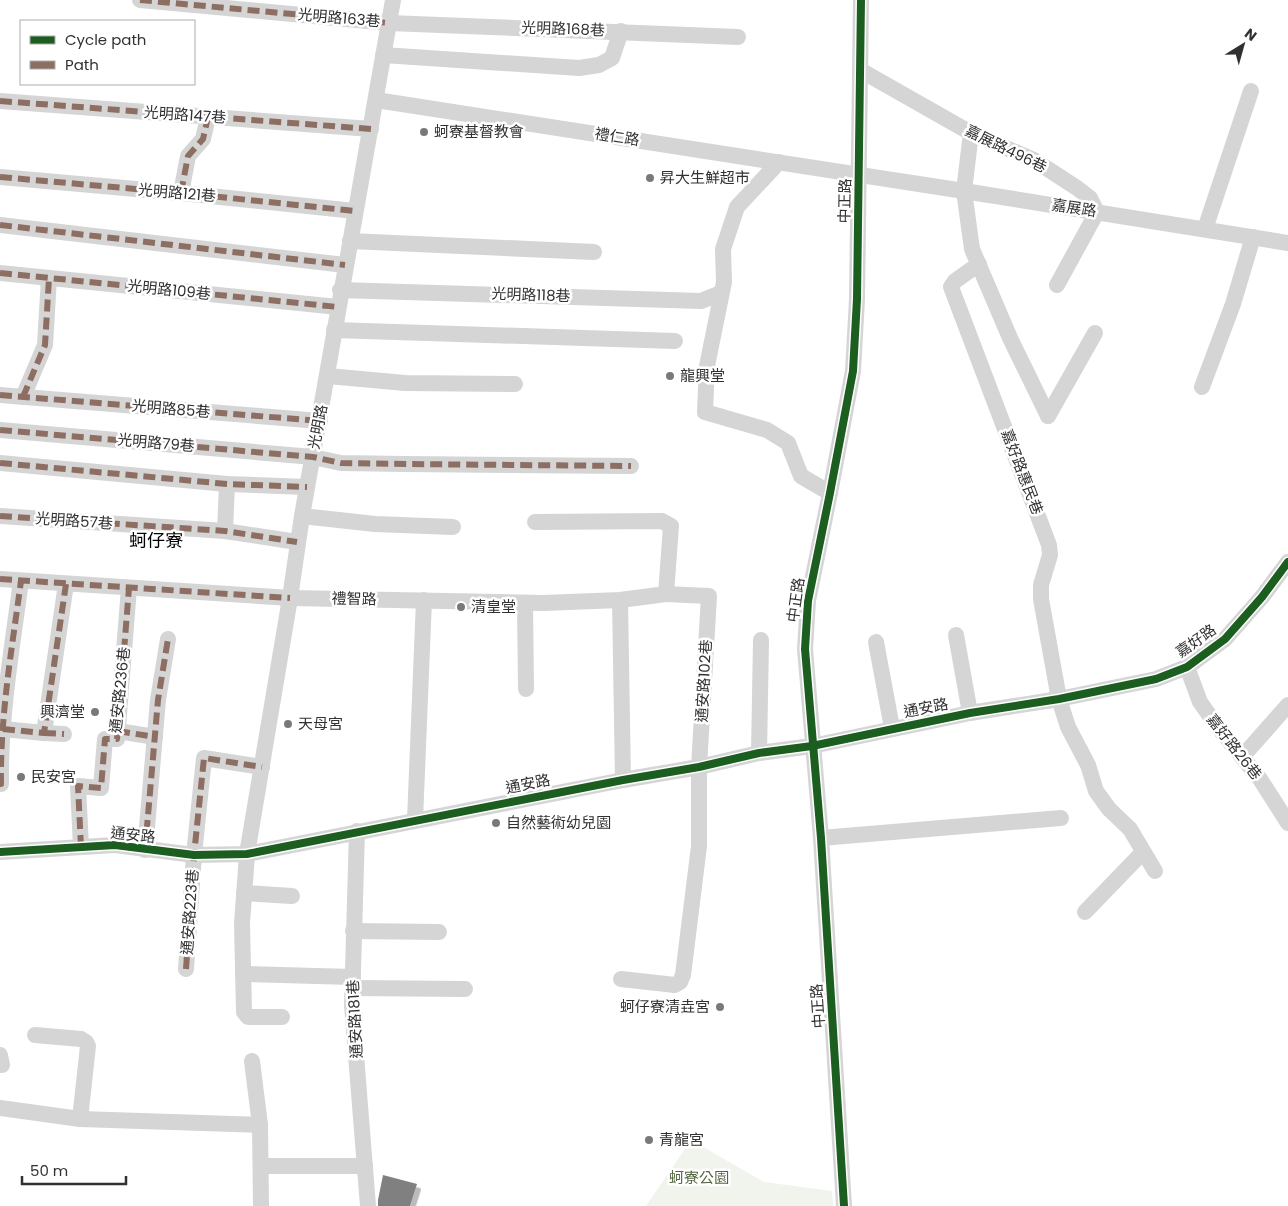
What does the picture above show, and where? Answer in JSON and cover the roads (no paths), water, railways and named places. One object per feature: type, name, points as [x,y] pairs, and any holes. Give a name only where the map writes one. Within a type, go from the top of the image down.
[{"type":"street","name":"光明路163巷","points":[[140,0],[389,23]]},
{"type":"street","name":"光明路","points":[[282,1017],[248,1017],[246,1015],[242,974],[242,924],[247,854],[302,516],[328,376],[340,290],[371,129],[392,0]]},
{"type":"street","name":"中正路","points":[[844,1206],[821,838],[805,649],[808,601],[853,371],[862,0]]},
{"type":"street","name":"光明路168巷","points":[[389,23],[738,36]]},
{"type":"street","points":[[384,55],[579,68],[599,65],[612,58],[621,31]]},
{"type":"street","name":"嘉展路496巷","points":[[860,70],[971,134],[1034,160],[1090,198],[1097,212]]},
{"type":"street","points":[[1205,229],[1251,91]]},
{"type":"street","name":"禮仁路","points":[[376,100],[859,175]]},
{"type":"street","name":"光明路147巷","points":[[0,101],[371,129]]},
{"type":"street","points":[[181,193],[188,156],[203,139],[208,117]]},
{"type":"street","points":[[971,134],[964,190],[972,249],[1010,338],[1048,416],[1095,333]]},
{"type":"street","points":[[780,162],[737,207],[723,249],[724,282],[707,366],[705,412],[767,430],[788,443],[801,476],[830,493]]},
{"type":"street","name":"嘉展路","points":[[859,175],[964,190],[1288,243]]},
{"type":"street","name":"光明路121巷","points":[[0,177],[355,211]]},
{"type":"street","points":[[1057,286],[1097,212]]},
{"type":"street","points":[[0,225],[345,265]]},
{"type":"street","points":[[1202,388],[1233,304],[1253,237]]},
{"type":"street","points":[[350,242],[594,252]]},
{"type":"street","name":"嘉好路惠民巷","points":[[979,264],[955,281],[951,287],[1049,545],[1050,555],[1041,585],[1040,599],[1059,699]]},
{"type":"street","name":"光明路109巷","points":[[0,273],[338,307]]},
{"type":"street","points":[[23,396],[45,345],[49,278]]},
{"type":"street","name":"光明路118巷","points":[[340,290],[701,301],[721,293]]},
{"type":"street","points":[[334,330],[675,341]]},
{"type":"street","points":[[328,376],[405,383],[515,384]]},
{"type":"street","name":"光明路85巷","points":[[0,395],[320,421]]},
{"type":"street","name":"光明路79巷","points":[[0,430],[313,457],[341,463],[631,466]]},
{"type":"street","points":[[0,463],[227,484],[307,488]]},
{"type":"street","points":[[225,532],[227,484]]},
{"type":"street","name":"光明路57巷","points":[[0,516],[225,532],[298,542]]},
{"type":"street","points":[[302,516],[375,524],[454,528]]},
{"type":"street","points":[[535,522],[662,521],[671,526],[666,594]]},
{"type":"street","name":"嘉好路","points":[[1059,699],[1156,679],[1187,667],[1225,639],[1262,597],[1288,562]]},
{"type":"street","name":"禮智路","points":[[0,580],[290,598],[525,602],[620,600],[666,594],[709,596]]},
{"type":"street","points":[[0,784],[2,784],[0,753],[3,729],[4,669],[21,581]]},
{"type":"street","points":[[44,733],[66,584]]},
{"type":"street","name":"通安路236巷","points":[[81,847],[78,786],[101,788],[105,739],[117,739],[129,588]]},
{"type":"street","name":"通安路102巷","points":[[621,979],[675,985],[680,982],[683,975],[699,846],[699,767],[709,596]]},
{"type":"street","points":[[415,820],[424,600]]},
{"type":"street","points":[[620,600],[623,780]]},
{"type":"street","points":[[525,602],[526,689]]},
{"type":"street","points":[[956,635],[970,713]]},
{"type":"street","points":[[145,850],[158,700],[168,639]]},
{"type":"street","points":[[759,754],[761,640]]},
{"type":"street","points":[[876,642],[892,728]]},
{"type":"street","name":"嘉好路26巷","points":[[1187,667],[1200,702],[1216,726],[1260,779],[1288,823]]},
{"type":"street","points":[[1059,699],[1068,727],[1088,765],[1096,791],[1109,808],[1130,828],[1155,871]]},
{"type":"street","name":"通安路","points":[[0,852],[115,845],[194,855],[247,854],[356,831],[699,767],[759,754],[812,746],[970,713],[1059,699]]},
{"type":"street","points":[[1242,757],[1288,705]]},
{"type":"street","points":[[3,729],[64,734]]},
{"type":"street","points":[[118,732],[155,737]]},
{"type":"street","name":"通安路223巷","points":[[186,969],[194,855],[204,758],[262,767]]},
{"type":"street","points":[[821,838],[1061,818]]},
{"type":"street","name":"通安路181巷","points":[[356,831],[352,1005],[368,1206]]},
{"type":"street","points":[[1085,912],[1120,878],[1143,852]]},
{"type":"street","points":[[244,893],[292,896]]},
{"type":"street","points":[[353,931],[439,932]]},
{"type":"street","points":[[242,974],[465,989]]},
{"type":"street","points":[[35,1036],[81,1039],[86,1042],[88,1046],[80,1120]]},
{"type":"street","points":[[252,1062],[260,1126],[261,1206]]},
{"type":"street","points":[[0,1108],[80,1120],[260,1126]]},
{"type":"street","points":[[261,1166],[364,1166]]},
{"type":"place","name":"蚵寮基督教會","points":[[424,132]]},
{"type":"place","name":"昇大生鮮超市","points":[[650,178]]},
{"type":"place","name":"龍興堂","points":[[670,376]]},
{"type":"place","name":"清皇堂","points":[[461,607]]},
{"type":"place","name":"興濟堂","points":[[95,712]]},
{"type":"place","name":"天母宮","points":[[288,724]]},
{"type":"place","name":"民安宮","points":[[21,777]]},
{"type":"place","name":"自然藝術幼兒園","points":[[496,823]]},
{"type":"place","name":"蚵仔寮清垚宮","points":[[720,1007]]},
{"type":"place","name":"青龍宮","points":[[649,1140]]},
{"type":"district","name":"蚵仔寮","points":[[156,541]]},
{"type":"park label","name":"蚵寮公園","points":[[699,1178]]}]
